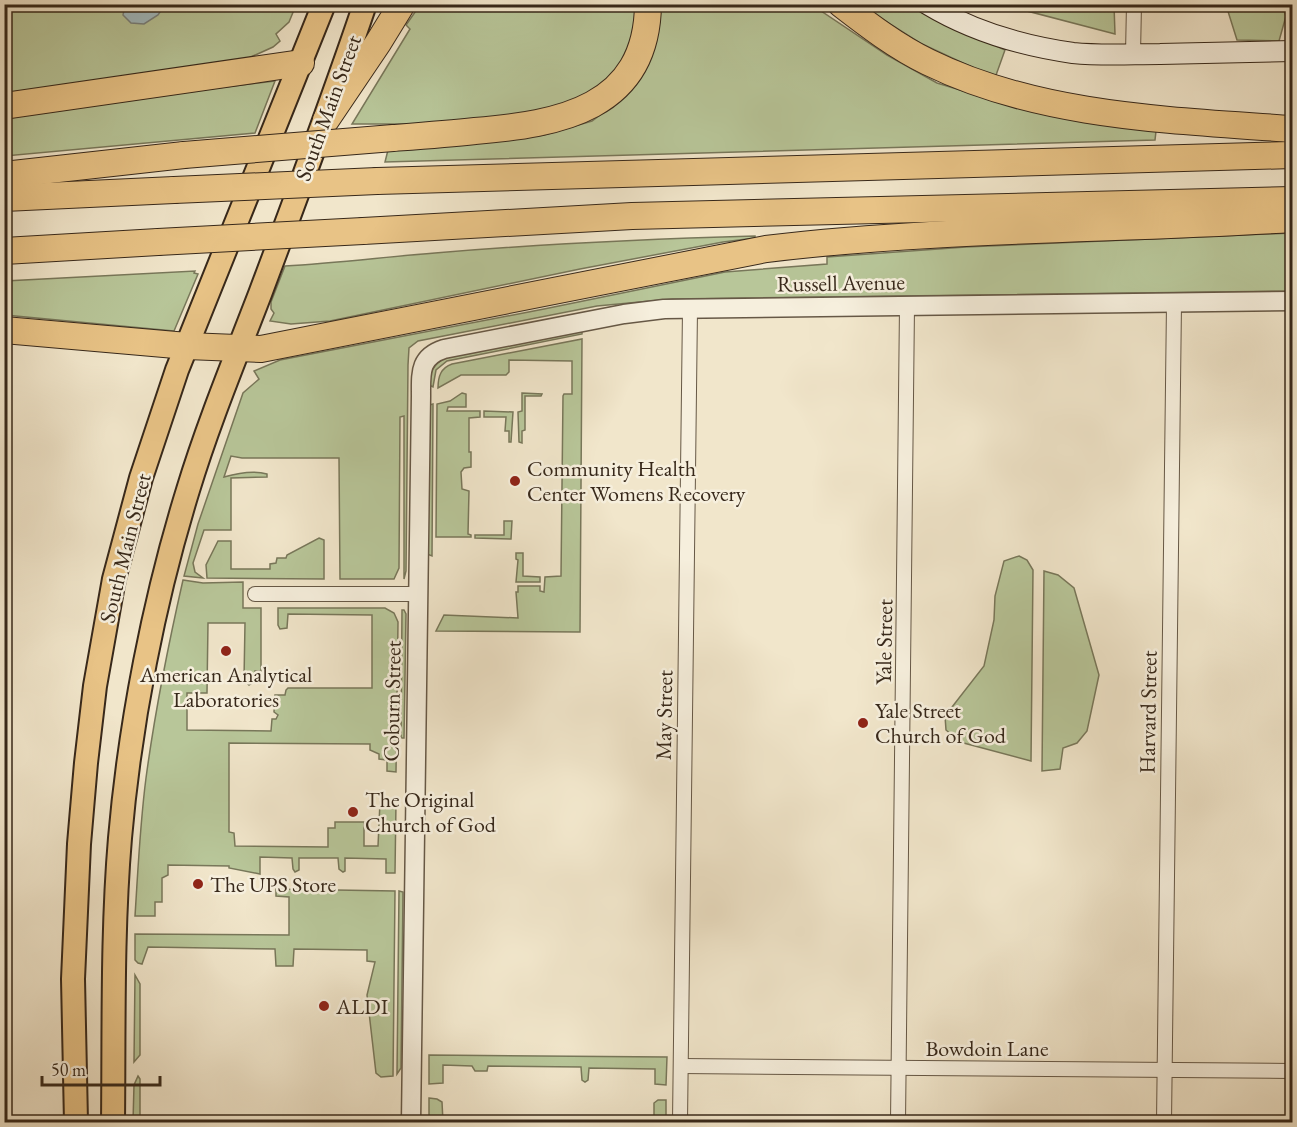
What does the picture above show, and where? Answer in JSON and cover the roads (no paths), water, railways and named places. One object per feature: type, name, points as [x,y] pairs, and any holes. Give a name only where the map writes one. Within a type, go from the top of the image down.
[{"type":"highway","points":[[326,120],[402,4]]},
{"type":"highway","points":[[4,176],[184,156],[513,128],[561,119],[595,104],[610,93],[636,61],[644,41],[648,4]]},
{"type":"highway","points":[[841,4],[879,32],[927,61],[953,73],[1014,93],[1074,107],[1151,118],[1293,129]]},
{"type":"highway","points":[[4,106],[301,63]]},
{"type":"highway","points":[[4,198],[377,181],[1293,155]]},
{"type":"highway","points":[[4,251],[632,216],[1293,200]]},
{"type":"highway","points":[[4,330],[187,346],[261,349],[703,260],[777,248],[942,234],[1293,219]]},
{"type":"main road","name":"South Main Street","points":[[76,1122],[73,979],[75,910],[86,763],[105,624],[125,535],[157,425],[324,4]]},
{"type":"main road","name":"South Main Street","points":[[113,1122],[118,865],[123,804],[145,665],[166,571],[188,490],[239,348],[326,120],[365,4]]},
{"type":"main road","points":[[927,4],[966,24],[1037,46],[1075,53],[1293,51]]},
{"type":"street","points":[[1133,54],[1134,4]]},
{"type":"street","name":"Russell Avenue","points":[[421,388],[422,370],[426,359],[436,351],[646,311],[1293,301]]},
{"type":"street","name":"Harvard Street","points":[[1164,1122],[1174,303]]},
{"type":"street","name":"Yale Street","points":[[898,1122],[907,306]]},
{"type":"street","name":"May Street","points":[[680,1122],[690,309]]},
{"type":"street","name":"Coburn Street","points":[[411,1122],[421,388]]},
{"type":"street","points":[[255,594],[417,594]]},
{"type":"street","name":"Bowdoin Lane","points":[[681,1066],[1293,1071]]},
{"type":"water","points":[[125,4],[165,5],[158,15],[144,24],[131,23],[123,15]]},
{"type":"place","name":"Community Health Center Womens Recovery","points":[[515,481]]},
{"type":"place","name":"American Analytical Laboratories","points":[[226,651]]},
{"type":"place","name":"Yale Street Church of God","points":[[863,723]]},
{"type":"place","name":"The Original Church of God","points":[[353,812]]},
{"type":"place","name":"The UPS Store","points":[[198,884]]},
{"type":"place","name":"ALDI","points":[[324,1006]]}]
